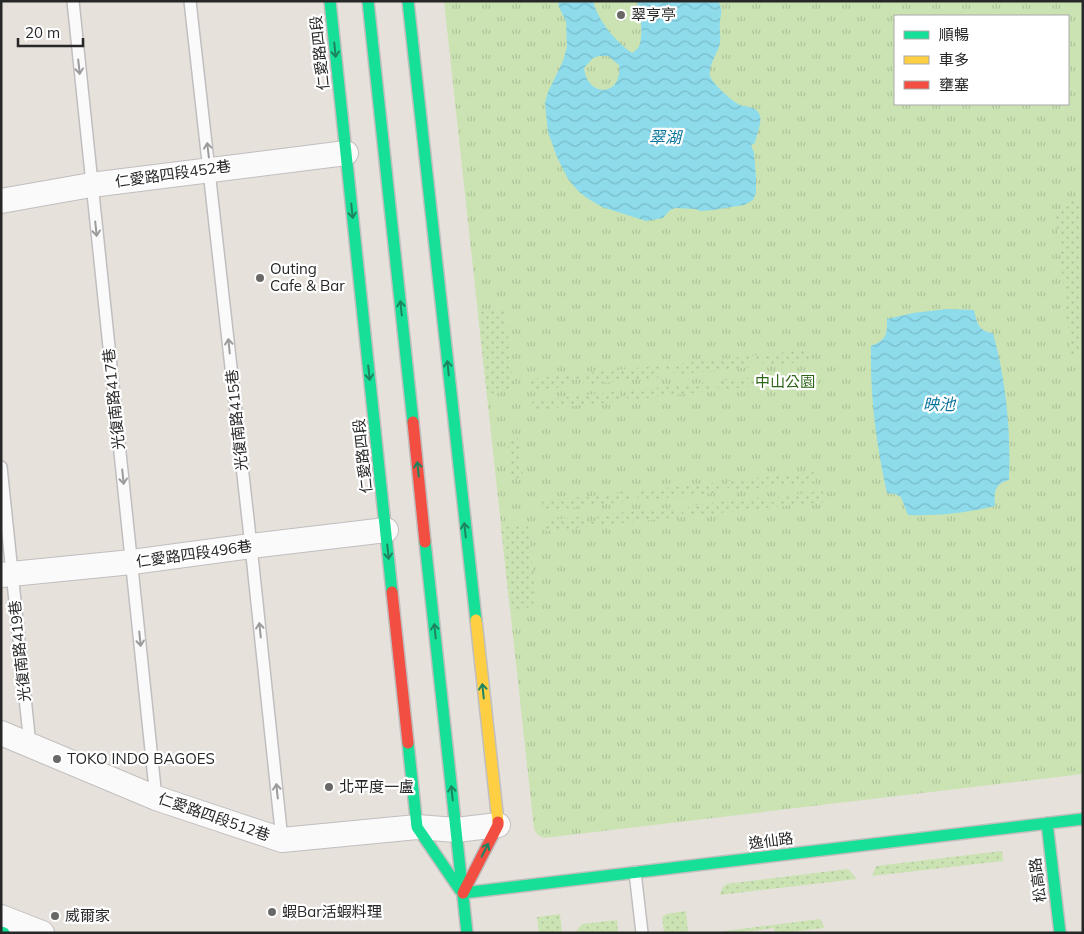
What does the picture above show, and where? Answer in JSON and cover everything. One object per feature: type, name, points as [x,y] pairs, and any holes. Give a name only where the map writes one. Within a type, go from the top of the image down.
[{"type":"main road","name":"仁愛路四段","points":[[330,1],[417,827],[463,893]]},
{"type":"main road","name":"仁愛路四段","points":[[368,1],[467,933]]},
{"type":"main road","points":[[408,1],[498,824],[463,893]]},
{"type":"main road","name":"逸仙路","points":[[463,893],[1083,819]]},
{"type":"main road","name":"松高路","points":[[1047,823],[1060,933]]},
{"type":"street","name":"仁愛路四段452巷","points":[[1,201],[92,185],[346,153]]},
{"type":"street","name":"仁愛路四段496巷","points":[[7,575],[132,562],[386,530]]},
{"type":"street","name":"仁愛路四段512巷","points":[[1,733],[156,798],[282,840],[417,827],[456,830],[498,824]]},
{"type":"street","points":[[1,917],[42,933]]},
{"type":"lane","name":"光復南路417巷","points":[[73,1],[156,798]]},
{"type":"lane","name":"光復南路415巷","points":[[190,1],[210,169],[282,840]]},
{"type":"lane","name":"光復南路419巷","points":[[1,467],[7,575],[30,745]]},
{"type":"lane","points":[[635,872],[642,933]]},
{"type":"green space","name":"中山公園","points":[[444,1],[1083,1],[1083,774],[544,838],[538,835],[534,829]]},
{"type":"green space","points":[[1083,199],[1083,353],[1071,354],[1056,216],[1067,201]]},
{"type":"green space","points":[[505,309],[514,391],[487,394],[478,312]]},
{"type":"green space","points":[[808,350],[809,361],[764,366],[763,360],[751,361],[751,367],[674,375],[673,369],[661,370],[661,377],[584,385],[582,379],[570,380],[571,386],[530,391],[529,379]]},
{"type":"green space","points":[[805,372],[806,381],[718,390],[717,381]]},
{"type":"green space","points":[[710,382],[711,391],[628,400],[626,391]]},
{"type":"green space","points":[[620,391],[621,401],[533,410],[532,401]]},
{"type":"green space","points":[[519,438],[523,477],[511,479],[507,439]]},
{"type":"green space","points":[[815,472],[816,482],[728,491],[727,481]]},
{"type":"green space","points":[[721,482],[722,492],[638,501],[637,491]]},
{"type":"green space","points":[[823,491],[824,502],[546,531],[544,521],[584,516],[585,523],[598,521],[597,515],[675,507],[675,513],[688,512],[688,506],[765,497],[766,503],[778,502],[778,496]]},
{"type":"green space","points":[[631,492],[632,501],[543,511],[542,501]]},
{"type":"green space","points":[[528,525],[537,607],[510,609],[501,527]]},
{"type":"green space","points":[[1002,851],[1003,861],[872,876],[876,866]]},
{"type":"green space","points":[[848,869],[857,879],[720,895],[722,888],[726,884]]},
{"type":"green space","points":[[686,911],[688,933],[664,933],[662,917],[666,914]]},
{"type":"green space","points":[[560,914],[562,933],[539,933],[537,917]]},
{"type":"green space","points":[[820,919],[825,928],[782,933],[775,933],[774,928],[724,933],[724,931]]},
{"type":"green space","points":[[617,920],[618,933],[575,933],[582,924]]},
{"type":"water","name":"翠湖","points":[[558,1],[593,1],[595,9],[608,30],[632,53],[638,48],[641,38],[640,17],[636,1],[718,1],[721,10],[720,43],[710,68],[711,79],[731,99],[738,104],[754,108],[760,116],[760,126],[755,143],[751,145],[754,153],[756,177],[756,193],[753,200],[744,205],[713,210],[701,211],[675,208],[670,210],[663,218],[646,221],[602,207],[579,192],[568,179],[557,157],[548,132],[545,103],[567,47],[566,21]],"holes":[[[608,56],[619,65],[619,76],[616,83],[610,88],[604,90],[597,89],[591,85],[584,68],[593,58]]]},
{"type":"water","name":"映池","points":[[947,309],[974,310],[979,326],[985,331],[993,333],[1007,406],[1009,480],[1000,484],[996,489],[995,506],[951,514],[908,515],[901,497],[887,493],[874,420],[871,346],[885,336],[887,319],[913,313]]},
{"type":"traffic: fast","points":[[330,1],[392,592]]},
{"type":"traffic: fast","points":[[368,1],[413,422]]},
{"type":"traffic: fast","points":[[408,1],[476,620]]},
{"type":"traffic: fast","points":[[425,542],[467,933]]},
{"type":"traffic: fast","points":[[408,743],[417,827],[460,890]]},
{"type":"traffic: fast","points":[[463,893],[1083,819]]},
{"type":"traffic: fast","points":[[1047,823],[1060,933]]},
{"type":"traffic: slow","points":[[476,620],[498,822]]},
{"type":"traffic: jam","points":[[413,422],[425,542]]},
{"type":"traffic: jam","points":[[392,592],[408,743]]},
{"type":"traffic: jam","points":[[463,893],[498,822]]},
{"type":"place","name":"翠亨亭","points":[[621,15]]},
{"type":"place","name":"Outing Cafe & Bar","points":[[260,278]]},
{"type":"place","name":"TOKO INDO BAGOES","points":[[57,759]]},
{"type":"place","name":"北平度一盧","points":[[329,787]]},
{"type":"place","name":"蝦Bar活蝦料理","points":[[272,912]]},
{"type":"place","name":"威爾家","points":[[55,916]]}]
